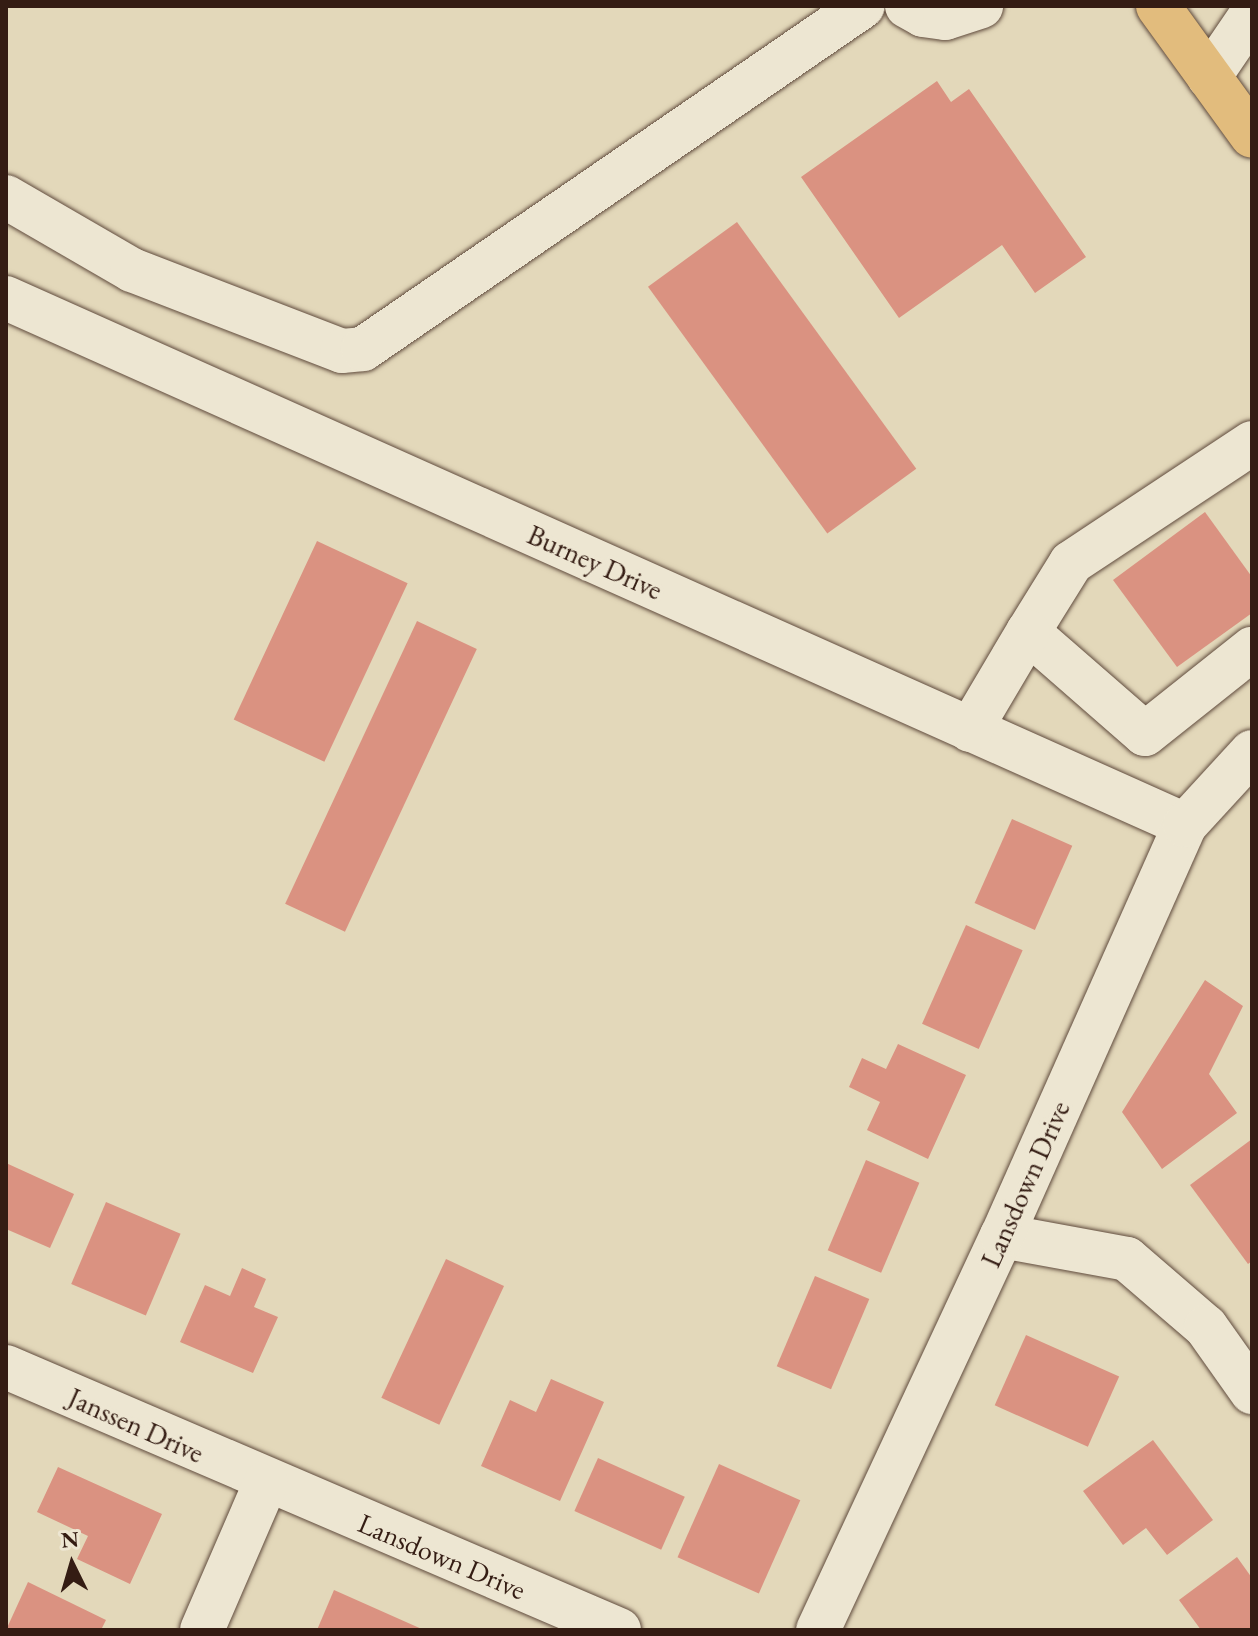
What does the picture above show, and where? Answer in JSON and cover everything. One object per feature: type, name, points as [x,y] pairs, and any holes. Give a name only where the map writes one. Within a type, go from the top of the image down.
[{"type":"main road","points":[[1158,6],[1252,136]]},
{"type":"street","points":[[6,197],[132,270],[342,351],[363,349],[863,6]]},
{"type":"street","points":[[907,6],[945,18],[981,6]]},
{"type":"street","points":[[1209,77],[1252,14]]},
{"type":"street","name":"Burney Drive","points":[[6,298],[1185,825]]},
{"type":"street","points":[[970,730],[1071,563],[1246,458]]},
{"type":"street","points":[[1028,632],[1145,734],[1252,649]]},
{"type":"street","name":"Lansdown Drive","points":[[818,1630],[1002,1236],[1185,825],[1252,752]]},
{"type":"street","points":[[1002,1236],[1127,1259],[1206,1327],[1252,1392]]},
{"type":"street","name":"Janssen Drive","points":[[6,1367],[266,1482]]},
{"type":"street","points":[[202,1630],[266,1482]]},
{"type":"street","name":"Lansdown Drive","points":[[266,1482],[619,1630]]},
{"type":"building","points":[[937,81],[951,102],[969,89],[1086,257],[1035,293],[1002,245],[899,318],[801,177]]},
{"type":"building","points":[[737,222],[916,469],[827,533],[648,287]]},
{"type":"building","points":[[1205,512],[1252,577],[1252,613],[1177,667],[1113,580]]},
{"type":"building","points":[[317,541],[408,583],[324,762],[234,720]]},
{"type":"building","points":[[417,621],[477,649],[345,932],[285,904]]},
{"type":"building","points":[[1012,819],[1072,846],[1035,930],[975,903]]},
{"type":"building","points":[[966,925],[1023,950],[979,1049],[922,1024]]},
{"type":"building","points":[[1205,980],[1243,1006],[1209,1074],[1237,1113],[1162,1169],[1122,1112]]},
{"type":"building","points":[[898,1044],[966,1075],[928,1159],[867,1130],[880,1102],[849,1087],[862,1058],[886,1069]]},
{"type":"building","points":[[1252,1139],[1252,1261],[1248,1264],[1190,1185]]},
{"type":"building","points":[[866,1160],[919,1183],[881,1273],[828,1250]]},
{"type":"building","points":[[6,1163],[74,1194],[50,1248],[6,1229]]},
{"type":"building","points":[[106,1202],[181,1234],[146,1316],[71,1284]]},
{"type":"building","points":[[446,1259],[504,1286],[439,1425],[381,1398]]},
{"type":"building","points":[[242,1268],[266,1279],[254,1307],[278,1317],[253,1373],[180,1342],[205,1285],[230,1296]]},
{"type":"building","points":[[815,1276],[869,1299],[831,1389],[777,1366]]},
{"type":"building","points":[[1026,1335],[1119,1376],[1088,1447],[995,1405]]},
{"type":"building","points":[[551,1379],[604,1402],[560,1501],[481,1466],[510,1400],[536,1412]]},
{"type":"building","points":[[1153,1440],[1213,1520],[1167,1555],[1146,1528],[1123,1545],[1083,1491]]},
{"type":"building","points":[[598,1458],[685,1497],[661,1550],[574,1511]]},
{"type":"building","points":[[719,1464],[800,1500],[759,1593],[678,1557]]},
{"type":"building","points":[[58,1467],[162,1514],[130,1584],[77,1559],[88,1536],[37,1512]]},
{"type":"building","points":[[1237,1557],[1252,1578],[1252,1630],[1201,1630],[1179,1600]]},
{"type":"building","points":[[28,1582],[106,1620],[101,1630],[6,1630]]},
{"type":"building","points":[[334,1590],[424,1630],[317,1630]]}]
